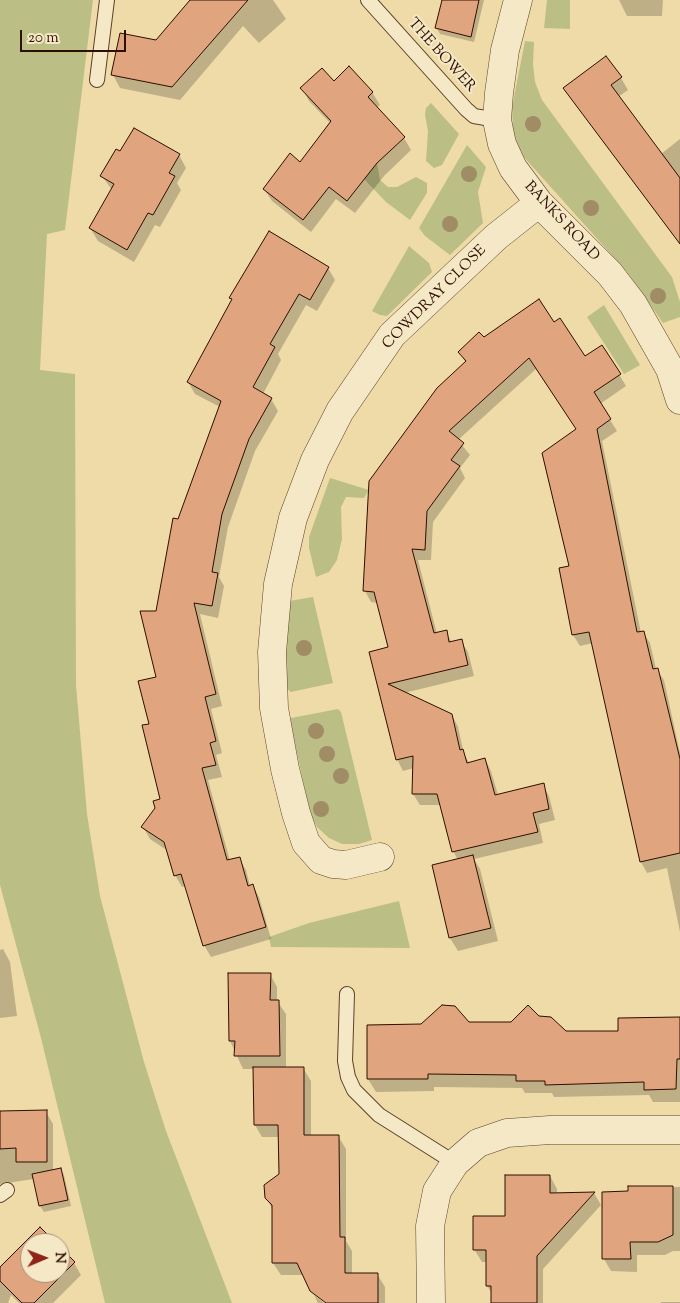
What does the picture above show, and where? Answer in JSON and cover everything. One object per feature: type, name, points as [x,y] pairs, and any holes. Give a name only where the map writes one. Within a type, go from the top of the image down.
[{"type":"street","name":"BANKS ROAD","points":[[518,0],[505,50],[497,120],[502,144],[513,168],[539,203],[610,274],[633,304],[670,369],[680,400]]},
{"type":"street","name":"COWDRAY CLOSE","points":[[380,857],[346,865],[333,864],[322,860],[306,843],[296,813],[285,769],[274,708],[272,652],[278,584],[293,518],[314,460],[340,411],[392,336],[496,237],[539,203]]},
{"type":"street","points":[[431,1303],[430,1226],[437,1191],[455,1162],[478,1143],[507,1133],[550,1130],[680,1130]]},
{"type":"lane","points":[[97,80],[106,0]]},
{"type":"lane","name":"THE BOWER","points":[[368,0],[466,109],[474,116],[497,120]]},
{"type":"lane","points":[[347,994],[345,1061],[348,1077],[354,1090],[379,1115],[455,1162]]},
{"type":"green space","points":[[0,0],[93,0],[65,230],[47,234],[40,370],[75,374],[76,685],[87,814],[100,896],[144,1062],[166,1131],[232,1303],[105,1303],[41,1038],[0,885]]},
{"type":"green space","points":[[547,0],[570,0],[570,29],[544,28]]},
{"type":"green space","points":[[525,41],[534,42],[533,64],[535,82],[542,100],[672,277],[680,302],[680,317],[663,323],[627,272],[521,154],[513,131],[512,107]]},
{"type":"green space","points":[[431,103],[459,134],[442,165],[434,168],[426,161],[428,131],[425,115],[426,108]]},
{"type":"green space","points":[[467,145],[486,167],[478,192],[483,223],[450,255],[425,236],[419,228]]},
{"type":"green space","points":[[377,163],[380,180],[388,187],[397,187],[416,177],[427,183],[427,193],[410,220],[386,202],[364,179]]},
{"type":"green space","points":[[409,246],[429,263],[432,272],[387,316],[380,315],[372,311]]},
{"type":"green space","points":[[604,305],[640,365],[624,374],[587,317]]},
{"type":"green space","points":[[330,478],[369,490],[364,498],[346,497],[341,507],[342,539],[337,560],[329,572],[316,577],[309,548],[309,537]]},
{"type":"green space","points":[[313,597],[333,683],[291,692],[286,688],[284,654],[289,601]]},
{"type":"green space","points":[[338,709],[341,712],[372,840],[359,844],[342,844],[329,838],[317,827],[310,813],[290,721],[291,718]]},
{"type":"green space","points":[[399,901],[410,948],[271,947],[269,937],[309,923]]},
{"type":"building","points":[[190,0],[248,0],[172,87],[111,75],[120,33],[156,40]]},
{"type":"building","points":[[442,0],[479,0],[471,37],[435,28]]},
{"type":"building","points":[[606,56],[622,77],[611,85],[680,178],[680,244],[563,88]]},
{"type":"building","points":[[349,66],[373,92],[368,97],[405,137],[377,163],[347,201],[329,187],[303,220],[263,189],[290,153],[300,162],[331,121],[300,88],[322,68],[334,81]]},
{"type":"building","points":[[134,128],[180,154],[169,173],[175,176],[153,215],[148,213],[127,250],[89,228],[114,184],[100,176],[116,149],[120,151]]},
{"type":"building","points":[[269,231],[329,267],[310,300],[299,294],[270,344],[275,347],[253,387],[272,398],[249,439],[222,514],[212,572],[218,573],[212,606],[194,603],[216,694],[205,697],[216,741],[210,743],[216,765],[202,768],[227,860],[240,857],[248,886],[253,884],[266,927],[203,946],[181,874],[174,876],[164,842],[141,827],[155,808],[153,801],[160,799],[142,725],[149,724],[138,681],[156,677],[140,611],[156,611],[173,518],[178,519],[221,401],[187,382],[232,299],[229,298]]},
{"type":"building","points":[[539,299],[554,322],[560,318],[585,356],[602,345],[621,374],[594,392],[611,419],[597,429],[637,632],[644,631],[653,669],[658,668],[680,759],[680,853],[640,862],[589,632],[572,635],[559,568],[569,566],[542,453],[576,429],[529,358],[449,431],[464,443],[451,460],[460,466],[427,511],[425,550],[412,549],[434,633],[447,630],[449,642],[462,639],[468,665],[388,684],[452,714],[460,750],[463,749],[467,763],[485,758],[495,795],[544,783],[549,809],[533,813],[538,832],[452,852],[437,794],[412,794],[413,756],[396,760],[369,652],[388,647],[374,592],[363,591],[369,481],[437,388],[466,361],[458,352],[479,332],[484,337]]},
{"type":"building","points":[[473,855],[491,928],[449,938],[432,865]]},
{"type":"building","points":[[228,973],[271,973],[270,1000],[279,1000],[280,1056],[234,1056],[235,1041],[229,1041]]},
{"type":"building","points":[[442,1005],[455,1006],[469,1022],[511,1022],[528,1005],[539,1016],[551,1017],[566,1031],[618,1031],[618,1018],[680,1017],[680,1059],[677,1059],[676,1089],[644,1090],[644,1082],[545,1085],[545,1081],[516,1081],[516,1075],[428,1074],[428,1079],[367,1079],[367,1025],[421,1024]]},
{"type":"building","points":[[253,1067],[304,1067],[304,1135],[339,1135],[340,1237],[345,1237],[345,1273],[378,1273],[378,1303],[326,1303],[310,1291],[297,1263],[272,1263],[272,1205],[265,1198],[264,1185],[279,1174],[278,1125],[254,1125]]},
{"type":"building","points":[[47,1110],[47,1162],[16,1162],[16,1148],[0,1149],[0,1111]]},
{"type":"building","points":[[61,1168],[68,1200],[39,1206],[32,1174]]},
{"type":"building","points":[[505,1175],[550,1175],[550,1193],[595,1192],[537,1256],[537,1303],[491,1303],[491,1286],[486,1286],[486,1250],[473,1250],[473,1216],[505,1216]]},
{"type":"building","points":[[628,1186],[673,1186],[673,1235],[658,1242],[630,1242],[631,1259],[602,1259],[602,1192],[628,1191]]},
{"type":"building","points":[[40,1227],[46,1233],[34,1233]]},
{"type":"building","points":[[20,1247],[20,1283],[54,1283],[34,1303],[22,1303],[0,1281],[0,1267]]},
{"type":"building","points":[[70,1257],[75,1262],[70,1267]]}]
